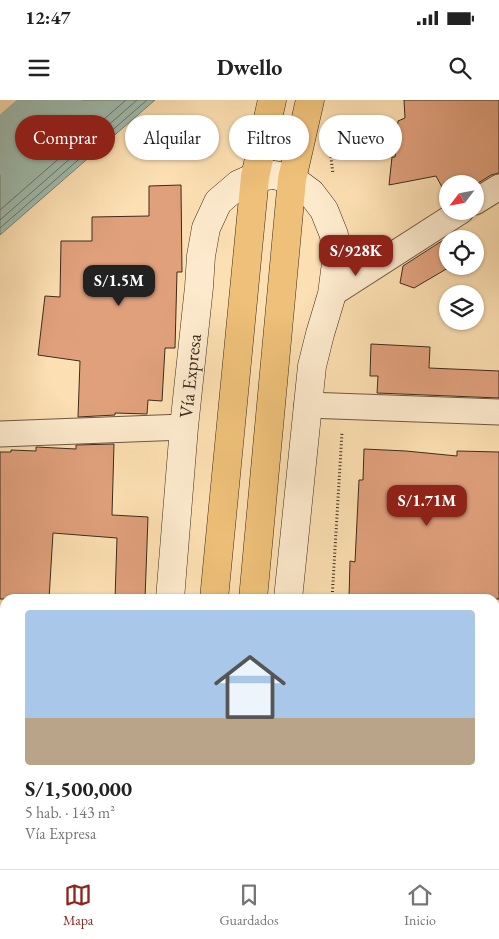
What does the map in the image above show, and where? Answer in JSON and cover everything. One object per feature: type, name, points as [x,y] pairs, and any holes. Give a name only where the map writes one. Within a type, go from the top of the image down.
[{"type":"main road","points":[[214,594],[254,177],[272,100]]},
{"type":"main road","points":[[253,594],[292,179],[310,100]]},
{"type":"main road","name":"Vía Expresa","points":[[170,594],[184,427],[201,256],[206,228],[218,202],[239,184],[254,177],[274,175],[292,179],[311,193],[324,210],[334,235],[336,263],[332,294],[312,366],[288,594]]},
{"type":"street","points":[[484,196],[499,187]]},
{"type":"street","points":[[332,294],[447,220]]},
{"type":"street","points":[[307,405],[499,412]]},
{"type":"street","points":[[0,434],[184,427]]},
{"type":"path","points":[[332,594],[343,406]]},
{"type":"water","points":[[56,100],[155,100],[138,115],[125,115],[125,126],[115,135],[115,115],[39,115]]},
{"type":"water","points":[[15,136],[15,160],[86,160],[0,235],[0,149]]},
{"type":"building","points":[[404,100],[499,100],[499,173],[484,179],[484,175],[439,175],[439,182],[436,176],[389,185],[392,160],[402,160],[402,119],[405,118]]},
{"type":"building","points":[[181,185],[182,272],[177,272],[175,348],[165,348],[162,401],[148,400],[147,414],[115,413],[115,415],[78,417],[80,361],[38,355],[45,296],[60,297],[61,241],[92,241],[92,217],[149,216],[149,186]]},
{"type":"building","points":[[439,243],[439,273],[414,288],[400,283],[403,266]]},
{"type":"building","points":[[371,344],[430,347],[429,368],[499,371],[499,398],[377,393],[378,376],[370,376]]},
{"type":"building","points":[[114,444],[112,515],[148,517],[145,594],[115,594],[117,538],[53,533],[49,594],[0,594],[0,452],[11,452],[11,450],[36,451],[36,447],[76,449],[76,445]]},
{"type":"building","points":[[364,449],[457,456],[457,451],[499,452],[499,594],[349,594],[350,561],[355,562],[359,480],[363,480]]},
{"type":"waterway","points":[[0,149],[56,100]]}]
